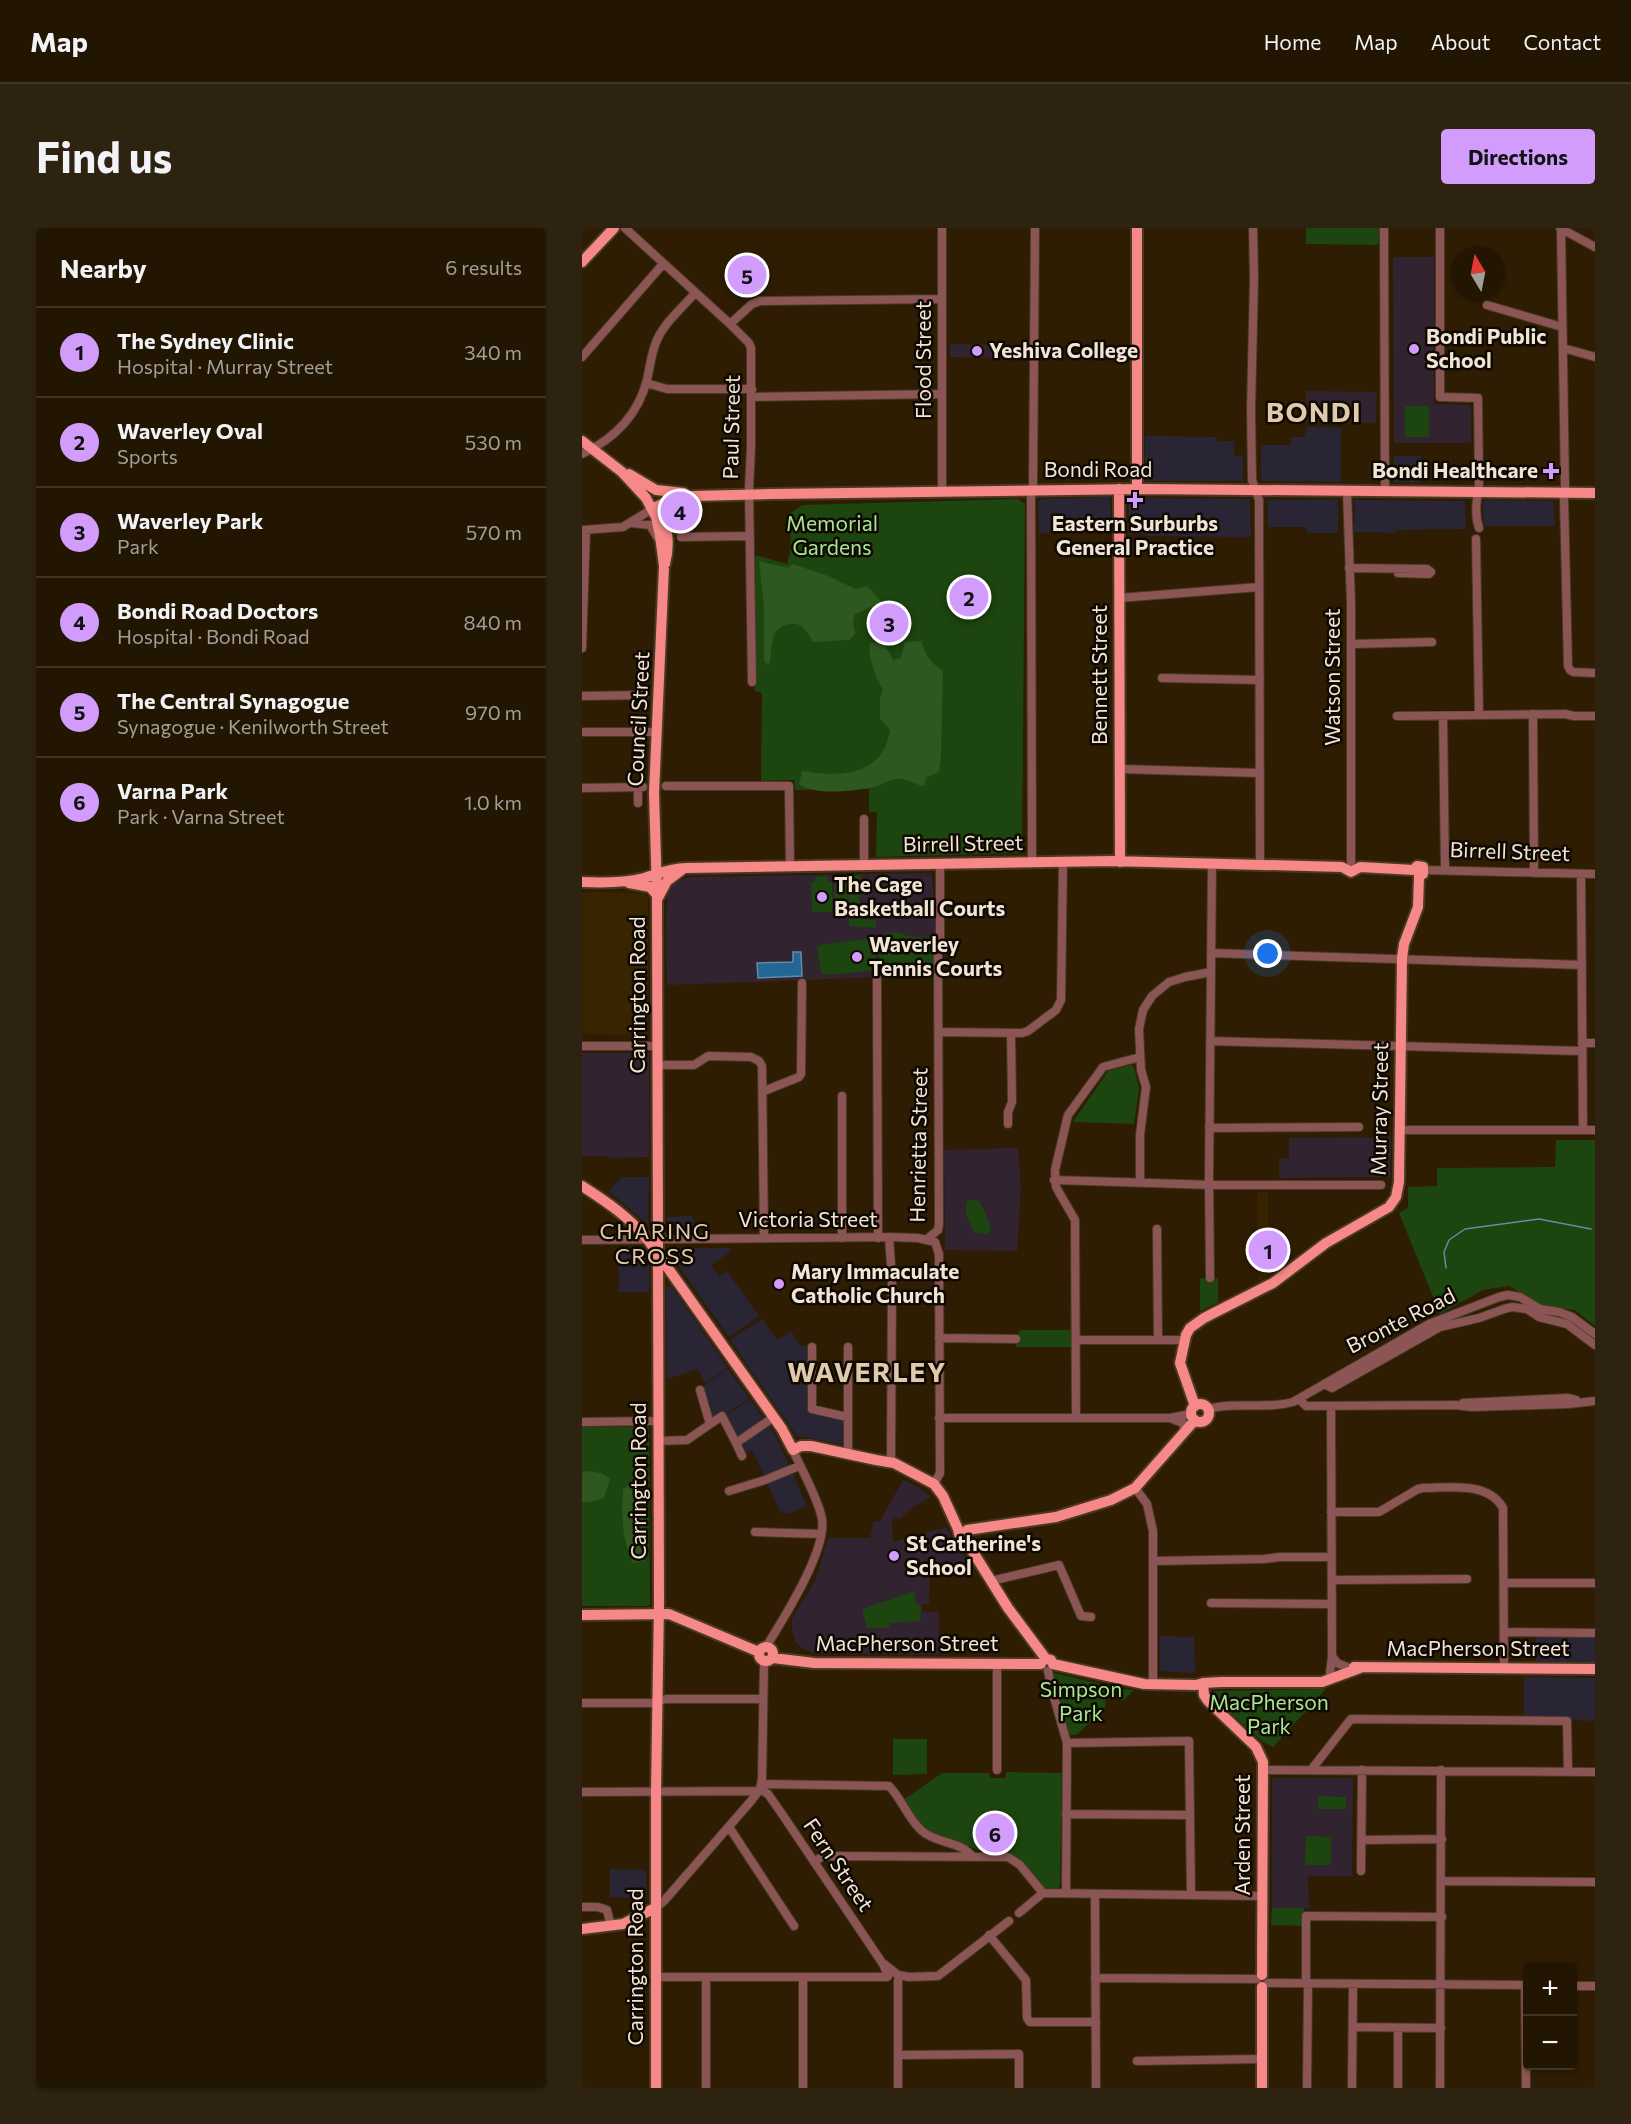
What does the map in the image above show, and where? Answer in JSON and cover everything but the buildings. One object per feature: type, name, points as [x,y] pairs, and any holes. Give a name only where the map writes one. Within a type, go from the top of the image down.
[{"type":"main road","points":[[582,255],[608,228]]},
{"type":"main road","points":[[582,262],[614,228]]},
{"type":"main road","points":[[1137,228],[1137,489]]},
{"type":"main road","points":[[582,441],[587,451],[656,490],[699,496]]},
{"type":"main road","points":[[626,473],[651,495],[656,506]]},
{"type":"main road","name":"Bennett Street","points":[[1119,489],[1120,862]]},
{"type":"main road","name":"Bondi Road","points":[[656,506],[674,499],[699,496],[942,491],[1137,489],[1595,493]]},
{"type":"main road","points":[[665,548],[671,540],[669,509],[674,499]]},
{"type":"main road","name":"Council Street","points":[[656,506],[665,524],[662,651],[654,793],[656,873]]},
{"type":"main road","name":"Birrell Street","points":[[582,882],[625,881],[686,867],[1063,862],[1351,866],[1419,872]]},
{"type":"main road","points":[[625,881],[650,888],[657,898],[667,881],[686,867]]},
{"type":"main road","name":"Murray Street","points":[[1185,1340],[1190,1328],[1198,1322],[1273,1283],[1326,1243],[1392,1204],[1398,1190],[1401,958],[1418,907],[1419,872]]},
{"type":"main road","name":"Carrington Road","points":[[653,1240],[657,1065],[656,873]]},
{"type":"main road","points":[[582,1186],[607,1202],[653,1240],[657,1252],[774,1417],[793,1450],[805,1446],[891,1461],[934,1484],[991,1581],[1047,1664]]},
{"type":"main road","name":"Carrington Road","points":[[656,2088],[655,1882],[659,1614],[657,1252]]},
{"type":"main road","points":[[658,1287],[667,1279],[677,1279]]},
{"type":"main road","points":[[963,1532],[1056,1517],[1111,1500],[1135,1488],[1185,1432],[1194,1413],[1202,1404],[1208,1409],[1209,1414],[1201,1421],[1194,1413],[1180,1366],[1185,1340]]},
{"type":"main road","points":[[876,1460],[925,1484],[946,1504]]},
{"type":"main road","name":"MacPherson Street","points":[[582,1615],[669,1614],[766,1654],[814,1663],[1047,1664],[1144,1684],[1196,1685],[1203,1683]]},
{"type":"main road","name":"MacPherson Street","points":[[1135,1682],[1153,1680],[1203,1683],[1322,1682],[1347,1667],[1595,1669]]},
{"type":"main road","name":"MacPherson Street","points":[[1332,1676],[1360,1668]]},
{"type":"main road","name":"Arden Street","points":[[1203,1683],[1204,1695],[1208,1701],[1260,1753],[1263,1770],[1263,2088]]},
{"type":"main road","points":[[582,1929],[611,1926],[630,1921],[656,1908]]},
{"type":"street","name":"Paul Street","points":[[625,228],[730,324],[751,348],[749,495],[752,682]]},
{"type":"street","name":"Flood Street","points":[[942,228],[942,491]]},
{"type":"street","points":[[1032,863],[1031,498],[1033,490],[1035,228]]},
{"type":"street","points":[[1252,228],[1254,348],[1251,409],[1252,480],[1259,500],[1260,865]]},
{"type":"street","points":[[1384,228],[1385,491]]},
{"type":"street","points":[[1440,228],[1440,398],[1478,398],[1477,519],[1479,528]]},
{"type":"street","points":[[1595,247],[1561,228],[1568,666],[1573,672],[1595,673]]},
{"type":"street","points":[[582,357],[663,264]]},
{"type":"street","points":[[587,451],[601,446],[621,428],[637,406],[646,383],[652,350],[657,339],[667,324],[695,293]]},
{"type":"street","points":[[730,324],[752,304],[760,301],[942,299]]},
{"type":"street","points":[[1487,305],[1562,327]]},
{"type":"street","points":[[1563,348],[1595,357]]},
{"type":"street","points":[[646,383],[667,389],[751,393],[942,394]]},
{"type":"street","name":"Watson Street","points":[[1347,491],[1352,644],[1351,866]]},
{"type":"street","points":[[582,648],[584,530],[616,528],[631,523],[656,506]]},
{"type":"street","points":[[631,523],[650,525],[665,548]]},
{"type":"street","points":[[681,537],[750,536]]},
{"type":"street","points":[[1476,539],[1479,714]]},
{"type":"street","points":[[1349,568],[1397,569]]},
{"type":"street","points":[[1119,598],[1259,588]]},
{"type":"street","points":[[1352,644],[1432,642]]},
{"type":"street","points":[[1162,678],[1260,680]]},
{"type":"street","points":[[582,696],[645,695]]},
{"type":"street","points":[[1533,714],[1534,873]]},
{"type":"street","points":[[1397,716],[1533,714],[1595,716]]},
{"type":"street","points":[[1443,716],[1444,870]]},
{"type":"street","points":[[583,732],[656,732]]},
{"type":"street","points":[[1120,770],[1260,773]]},
{"type":"street","points":[[666,786],[789,786],[790,867]]},
{"type":"street","points":[[582,788],[641,787],[638,803]]},
{"type":"street","points":[[864,819],[864,866]]},
{"type":"street","points":[[939,1032],[1011,1033],[1028,1031],[1056,1010],[1061,1000],[1063,862]]},
{"type":"street","name":"Henrietta Street","points":[[927,1239],[938,1230],[939,1224],[940,864]]},
{"type":"street","points":[[1210,1278],[1212,864]]},
{"type":"street","name":"Birrell Street","points":[[1419,872],[1444,870],[1595,874]]},
{"type":"street","points":[[1581,874],[1583,1130]]},
{"type":"street","points":[[1212,953],[1582,965]]},
{"type":"street","points":[[1140,1182],[1140,1135],[1146,1087],[1140,1057],[1139,1023],[1143,1010],[1152,996],[1164,985],[1175,980],[1211,972]]},
{"type":"street","points":[[877,979],[878,1238]]},
{"type":"street","points":[[764,1090],[799,1077],[801,1074],[802,983]]},
{"type":"street","points":[[1008,1124],[1008,1112],[1012,1102],[1011,1033]]},
{"type":"street","points":[[1210,1041],[1400,1046],[1582,1047],[1595,1043]]},
{"type":"street","points":[[582,1046],[657,1046]]},
{"type":"street","points":[[657,1065],[694,1065],[708,1056],[751,1057],[759,1061],[762,1066],[764,1090],[764,1238]]},
{"type":"street","points":[[1076,1418],[1075,1220],[1059,1194],[1054,1180],[1055,1170],[1068,1114],[1104,1066],[1140,1057]]},
{"type":"street","points":[[842,1095],[842,1238]]},
{"type":"street","points":[[1209,1128],[1359,1127]]},
{"type":"street","points":[[1400,1130],[1595,1130]]},
{"type":"street","points":[[1054,1180],[1210,1185],[1381,1185]]},
{"type":"street","points":[[1157,1229],[1158,1339]]},
{"type":"street","points":[[889,1237],[892,1279],[891,1461]]},
{"type":"street","name":"Victoria Street","points":[[582,1240],[889,1237],[927,1239]]},
{"type":"street","name":"Henrietta Street","points":[[927,1239],[936,1242],[938,1249],[940,1473],[934,1484]]},
{"type":"street","name":"Bronte Road","points":[[1208,1409],[1220,1406],[1286,1404],[1299,1399],[1429,1324],[1508,1295],[1520,1297],[1540,1310],[1559,1312],[1572,1317],[1595,1334]]},
{"type":"street","name":"Bronte Road","points":[[1324,1384],[1332,1388],[1440,1327],[1512,1307],[1527,1309],[1539,1317],[1567,1324],[1595,1345]]},
{"type":"street","points":[[939,1338],[1016,1339]]},
{"type":"street","points":[[1076,1340],[1185,1340]]},
{"type":"street","points":[[812,1347],[812,1409],[847,1418]]},
{"type":"street","points":[[848,1347],[848,1454]]},
{"type":"street","points":[[700,1390],[710,1424]]},
{"type":"street","points":[[1299,1399],[1306,1406],[1331,1407],[1455,1405],[1472,1407],[1595,1401]]},
{"type":"street","points":[[1331,1407],[1332,1676]]},
{"type":"street","points":[[939,1418],[1170,1418],[1194,1413]]},
{"type":"street","points":[[658,1441],[687,1440],[722,1416],[742,1456]]},
{"type":"street","points":[[736,1443],[774,1417]]},
{"type":"street","points":[[1170,1418],[1182,1424],[1185,1432]]},
{"type":"street","points":[[582,1422],[658,1421]]},
{"type":"street","points":[[656,1908],[729,1827],[760,1788],[762,1699],[766,1654],[807,1575],[821,1534],[820,1514],[793,1450]]},
{"type":"street","points":[[729,1491],[800,1466]]},
{"type":"street","points":[[1135,1488],[1147,1504],[1154,1531],[1153,1680]]},
{"type":"street","points":[[1331,1512],[1378,1512],[1423,1488],[1472,1488],[1484,1491],[1497,1500],[1503,1508],[1504,1669]]},
{"type":"street","points":[[755,1532],[821,1534]]},
{"type":"street","points":[[1153,1561],[1331,1557]]},
{"type":"street","points":[[991,1581],[1059,1565],[1081,1616],[1091,1617]]},
{"type":"street","points":[[1332,1580],[1467,1579]]},
{"type":"street","points":[[1504,1583],[1595,1583]]},
{"type":"street","points":[[1211,1604],[1332,1604]]},
{"type":"street","points":[[1504,1632],[1595,1633]]},
{"type":"street","points":[[1332,1656],[1337,1663],[1347,1667]]},
{"type":"street","points":[[997,1664],[997,1770]]},
{"type":"street","points":[[1047,1664],[1052,1690],[1068,1743],[1066,1894]]},
{"type":"street","points":[[582,1703],[652,1703],[666,1699],[762,1699]]},
{"type":"street","points":[[1311,1770],[1351,1719],[1567,1721],[1568,1771]]},
{"type":"street","points":[[1068,1743],[1189,1741],[1191,1895]]},
{"type":"street","points":[[1263,1770],[1595,1772]]},
{"type":"street","points":[[1361,1871],[1362,1770]]},
{"type":"street","points":[[1440,2088],[1442,1770]]},
{"type":"street","points":[[582,1792],[889,1786],[921,1830],[931,1837],[963,1848],[972,1856]]},
{"type":"street","name":"Fern Street","points":[[760,1788],[771,1798],[893,1979],[899,2002],[898,2088]]},
{"type":"street","points":[[1066,1814],[1189,1815]]},
{"type":"street","points":[[729,1827],[794,1926]]},
{"type":"street","points":[[1361,1840],[1442,1839]]},
{"type":"street","points":[[814,1862],[823,1856],[1000,1856],[1014,1859],[1043,1893]]},
{"type":"street","points":[[1442,1881],[1595,1882]]},
{"type":"street","points":[[655,1882],[663,1892],[672,1892]]},
{"type":"street","points":[[1019,1913],[1043,1893],[1263,1896]]},
{"type":"street","points":[[1095,1894],[1096,2088]]},
{"type":"street","points":[[582,1907],[598,1907],[607,1910],[611,1926]]},
{"type":"street","points":[[1307,2088],[1306,1916],[1442,1917]]},
{"type":"street","points":[[656,1977],[893,1979],[938,1976],[1009,1921]]},
{"type":"street","points":[[989,1935],[1026,1980],[1028,2020],[1030,2022],[1096,2022]]},
{"type":"street","points":[[706,1977],[706,2088]]},
{"type":"street","points":[[803,1977],[803,2088]]},
{"type":"street","points":[[1095,1978],[1353,1984],[1523,1985]]},
{"type":"street","points":[[1352,2087],[1353,1984]]},
{"type":"street","points":[[1577,1986],[1595,1986]]},
{"type":"street","points":[[1526,2016],[1526,2088]]},
{"type":"street","points":[[1353,2027],[1441,2028]]},
{"type":"street","points":[[1398,2028],[1398,2088]]},
{"type":"street","points":[[899,2055],[1019,2054],[1019,2088]]},
{"type":"street","points":[[1137,2061],[1262,2059]]},
{"type":"shaded area","name":"Bondi Public School","points":[[1393,257],[1434,257],[1434,404],[1469,405],[1471,408],[1471,443],[1394,443]]},
{"type":"shaded area","name":"Yeshiva College","points":[[950,344],[1004,345],[1004,358],[950,357]]},
{"type":"shaded area","points":[[1306,391],[1377,392],[1376,423],[1306,422]]},
{"type":"shaded area","points":[[1306,427],[1341,428],[1341,482],[1261,481],[1261,445],[1291,445],[1291,437],[1305,437]]},
{"type":"shaded area","points":[[1145,436],[1216,437],[1217,441],[1234,441],[1234,457],[1243,455],[1243,481],[1145,481]]},
{"type":"shaded area","points":[[1394,456],[1421,456],[1421,483],[1394,482]]},
{"type":"shaded area","points":[[1110,497],[1110,530],[1039,533],[1038,501],[1041,499]]},
{"type":"shaded area","points":[[1129,498],[1250,499],[1251,537],[1128,534]]},
{"type":"shaded area","points":[[1338,499],[1338,533],[1307,533],[1306,527],[1268,527],[1268,500]]},
{"type":"shaded area","points":[[1355,500],[1465,501],[1466,529],[1395,530],[1395,533],[1354,532]]},
{"type":"shaded area","points":[[1485,500],[1553,501],[1555,526],[1484,526],[1483,502]]},
{"type":"shaded area","points":[[932,873],[938,975],[667,985],[668,890],[676,882],[688,877]]},
{"type":"shaded area","points":[[582,892],[645,893],[648,897],[648,1035],[582,1034]]},
{"type":"shaded area","points":[[582,1053],[649,1053],[649,1157],[582,1156]]},
{"type":"shaded area","points":[[1391,1137],[1390,1177],[1279,1178],[1279,1159],[1289,1158],[1289,1138]]},
{"type":"shaded area","points":[[1018,1148],[1021,1188],[1017,1251],[945,1250],[944,1150]]},
{"type":"shaded area","points":[[622,1177],[649,1177],[648,1225],[609,1191]]},
{"type":"shaded area","points":[[1257,1192],[1268,1192],[1268,1232],[1279,1232],[1279,1267],[1258,1282]]},
{"type":"shaded area","points":[[693,1216],[694,1230],[667,1231],[667,1217]]},
{"type":"shaded area","points":[[643,1247],[649,1253],[649,1292],[619,1292],[619,1248]]},
{"type":"shaded area","points":[[669,1248],[729,1248],[731,1251],[711,1265],[719,1276],[727,1271],[759,1316],[729,1337],[668,1251]]},
{"type":"shaded area","points":[[671,1286],[728,1368],[705,1383],[698,1369],[667,1379],[666,1287]]},
{"type":"shaded area","points":[[762,1319],[777,1340],[791,1331],[801,1346],[811,1346],[810,1413],[841,1419],[844,1423],[844,1442],[841,1444],[797,1436],[730,1340]]},
{"type":"shaded area","points":[[728,1369],[749,1398],[724,1416],[713,1418],[709,1401],[706,1402],[702,1387]]},
{"type":"shaded area","points":[[750,1399],[765,1421],[737,1440],[725,1417]]},
{"type":"shaded area","points":[[767,1424],[775,1434],[789,1466],[765,1477],[752,1450],[743,1455],[738,1443]]},
{"type":"shaded area","points":[[792,1472],[807,1506],[784,1514],[783,1511],[781,1513],[767,1483]]},
{"type":"shaded area","name":"St Catherine's School","points":[[903,1480],[920,1488],[931,1497],[910,1509],[900,1519],[895,1518],[892,1522],[893,1542],[946,1527],[974,1571],[930,1572],[929,1604],[922,1604],[922,1611],[939,1612],[939,1655],[813,1653],[802,1648],[795,1641],[792,1619],[815,1581],[828,1538],[870,1538],[874,1522],[880,1521]]},
{"type":"shaded area","points":[[1536,1634],[1595,1635],[1595,1662],[1536,1662]]},
{"type":"shaded area","points":[[1160,1636],[1194,1637],[1195,1673],[1160,1671]]},
{"type":"shaded area","points":[[1524,1677],[1595,1678],[1595,1721],[1524,1718]]},
{"type":"shaded area","points":[[1272,1778],[1353,1778],[1352,1876],[1308,1876],[1309,1908],[1272,1908]]},
{"type":"shaded area","points":[[610,1869],[646,1870],[646,1899],[610,1897]]},
{"type":"green space","points":[[1306,228],[1384,228],[1385,240],[1376,245],[1306,244]]},
{"type":"green space","points":[[1405,406],[1429,406],[1429,437],[1405,437]]},
{"type":"green space","name":"Memorial Gardens","points":[[1018,499],[1025,504],[1022,853],[876,857],[877,812],[869,812],[869,789],[795,790],[794,780],[761,781],[762,694],[755,691],[755,555],[787,564],[791,548],[789,514],[802,505]]},
{"type":"green space","points":[[759,561],[788,568],[793,564],[831,577],[855,589],[867,586],[882,602],[855,614],[853,621],[855,634],[849,640],[813,642],[801,626],[787,624],[781,627],[773,640],[769,665],[764,662],[764,607]]},
{"type":"green space","points":[[921,641],[929,658],[943,670],[939,772],[927,777],[924,786],[898,779],[874,787],[835,792],[806,788],[799,784],[802,771],[844,773],[869,765],[878,757],[886,746],[890,730],[880,719],[880,698],[883,689],[873,666],[870,643],[885,647],[893,660],[901,658],[905,642]]},
{"type":"green space","points":[[861,875],[858,918],[876,921],[876,928],[849,926],[849,916],[835,916],[834,876]]},
{"type":"green space","name":"The Cage Basketball Courts","points":[[828,876],[828,882],[832,882],[832,912],[812,912],[811,883],[815,882],[815,877]]},
{"type":"green space","points":[[899,932],[908,936],[932,939],[934,969],[924,973],[881,977],[877,937],[885,933]]},
{"type":"green space","name":"Waverley Tennis Courts","points":[[873,938],[878,970],[821,974],[817,947]]},
{"type":"green space","points":[[1131,1065],[1134,1067],[1139,1088],[1134,1124],[1073,1122],[1108,1071]]},
{"type":"green space","points":[[1556,1140],[1595,1140],[1595,1326],[1575,1310],[1545,1307],[1509,1286],[1483,1290],[1440,1314],[1399,1213],[1408,1208],[1408,1187],[1437,1186],[1437,1168],[1555,1167]]},
{"type":"green space","points":[[967,1201],[979,1201],[984,1210],[991,1229],[988,1234],[976,1233],[969,1222],[966,1205]]},
{"type":"green space","points":[[1200,1278],[1218,1278],[1218,1302],[1200,1311]]},
{"type":"green space","points":[[1021,1330],[1076,1330],[1076,1347],[1016,1347],[1016,1336]]},
{"type":"green space","points":[[582,1427],[649,1427],[650,1604],[648,1606],[582,1606]]},
{"type":"green space","points":[[586,1471],[601,1473],[610,1479],[604,1498],[582,1502],[582,1473]]},
{"type":"green space","points":[[632,1483],[640,1490],[645,1506],[644,1561],[633,1563],[624,1536],[622,1508],[623,1489]]},
{"type":"green space","points":[[915,1591],[915,1602],[921,1606],[920,1621],[889,1623],[889,1628],[867,1628],[862,1609]]},
{"type":"green space","name":"Simpson Park","points":[[1054,1673],[1134,1690],[1123,1701],[1111,1693],[1106,1696],[1105,1709],[1076,1735],[1070,1735],[1053,1681]]},
{"type":"green space","name":"MacPherson Park","points":[[1326,1689],[1273,1747],[1263,1742],[1215,1699],[1214,1691]]},
{"type":"green space","points":[[893,1739],[927,1739],[927,1774],[893,1775]]},
{"type":"green space","points":[[1006,1772],[1062,1773],[1058,1890],[1042,1888],[1014,1856],[1006,1853],[985,1852],[933,1835],[920,1825],[903,1800],[942,1773],[989,1773],[990,1778],[1005,1778]]},
{"type":"green space","points":[[1318,1796],[1346,1797],[1346,1809],[1318,1809]]},
{"type":"green space","points":[[1306,1836],[1331,1837],[1331,1865],[1305,1865]]},
{"type":"green space","points":[[1272,1908],[1304,1908],[1304,1926],[1271,1925]]},
{"type":"water","points":[[793,952],[801,952],[802,976],[758,978],[757,963],[793,962]]},
{"type":"waterway","points":[[1446,1268],[1444,1252],[1449,1240],[1465,1229],[1539,1219],[1591,1229]]},
{"type":"place","name":"The Central Synagogue","points":[[747,275]]},
{"type":"place","name":"Bondi Public School","points":[[1414,349]]},
{"type":"place","name":"Yeshiva College","points":[[977,351]]},
{"type":"place","name":"Bondi Healthcare","points":[[1551,471]]},
{"type":"place","name":"Eastern Surburbs General Practice","points":[[1135,500]]},
{"type":"place","name":"Bondi Road Doctors","points":[[680,511]]},
{"type":"place","name":"Waverley Oval","points":[[969,597]]},
{"type":"place","name":"Waverley Park","points":[[889,623]]},
{"type":"place","name":"The Cage Basketball Courts","points":[[822,897]]},
{"type":"place","name":"Waverley Tennis Courts","points":[[857,957]]},
{"type":"place","name":"The Sydney Clinic","points":[[1268,1250]]},
{"type":"place","name":"Mary Immaculate Catholic Church","points":[[779,1284]]},
{"type":"place","name":"St Catherine's School","points":[[894,1556]]},
{"type":"place","name":"Varna Park","points":[[995,1833]]},
{"type":"district","name":"BONDI","points":[[1314,413]]},
{"type":"district","name":"CHARING CROSS","points":[[655,1244]]},
{"type":"district","name":"WAVERLEY","points":[[867,1373]]}]
